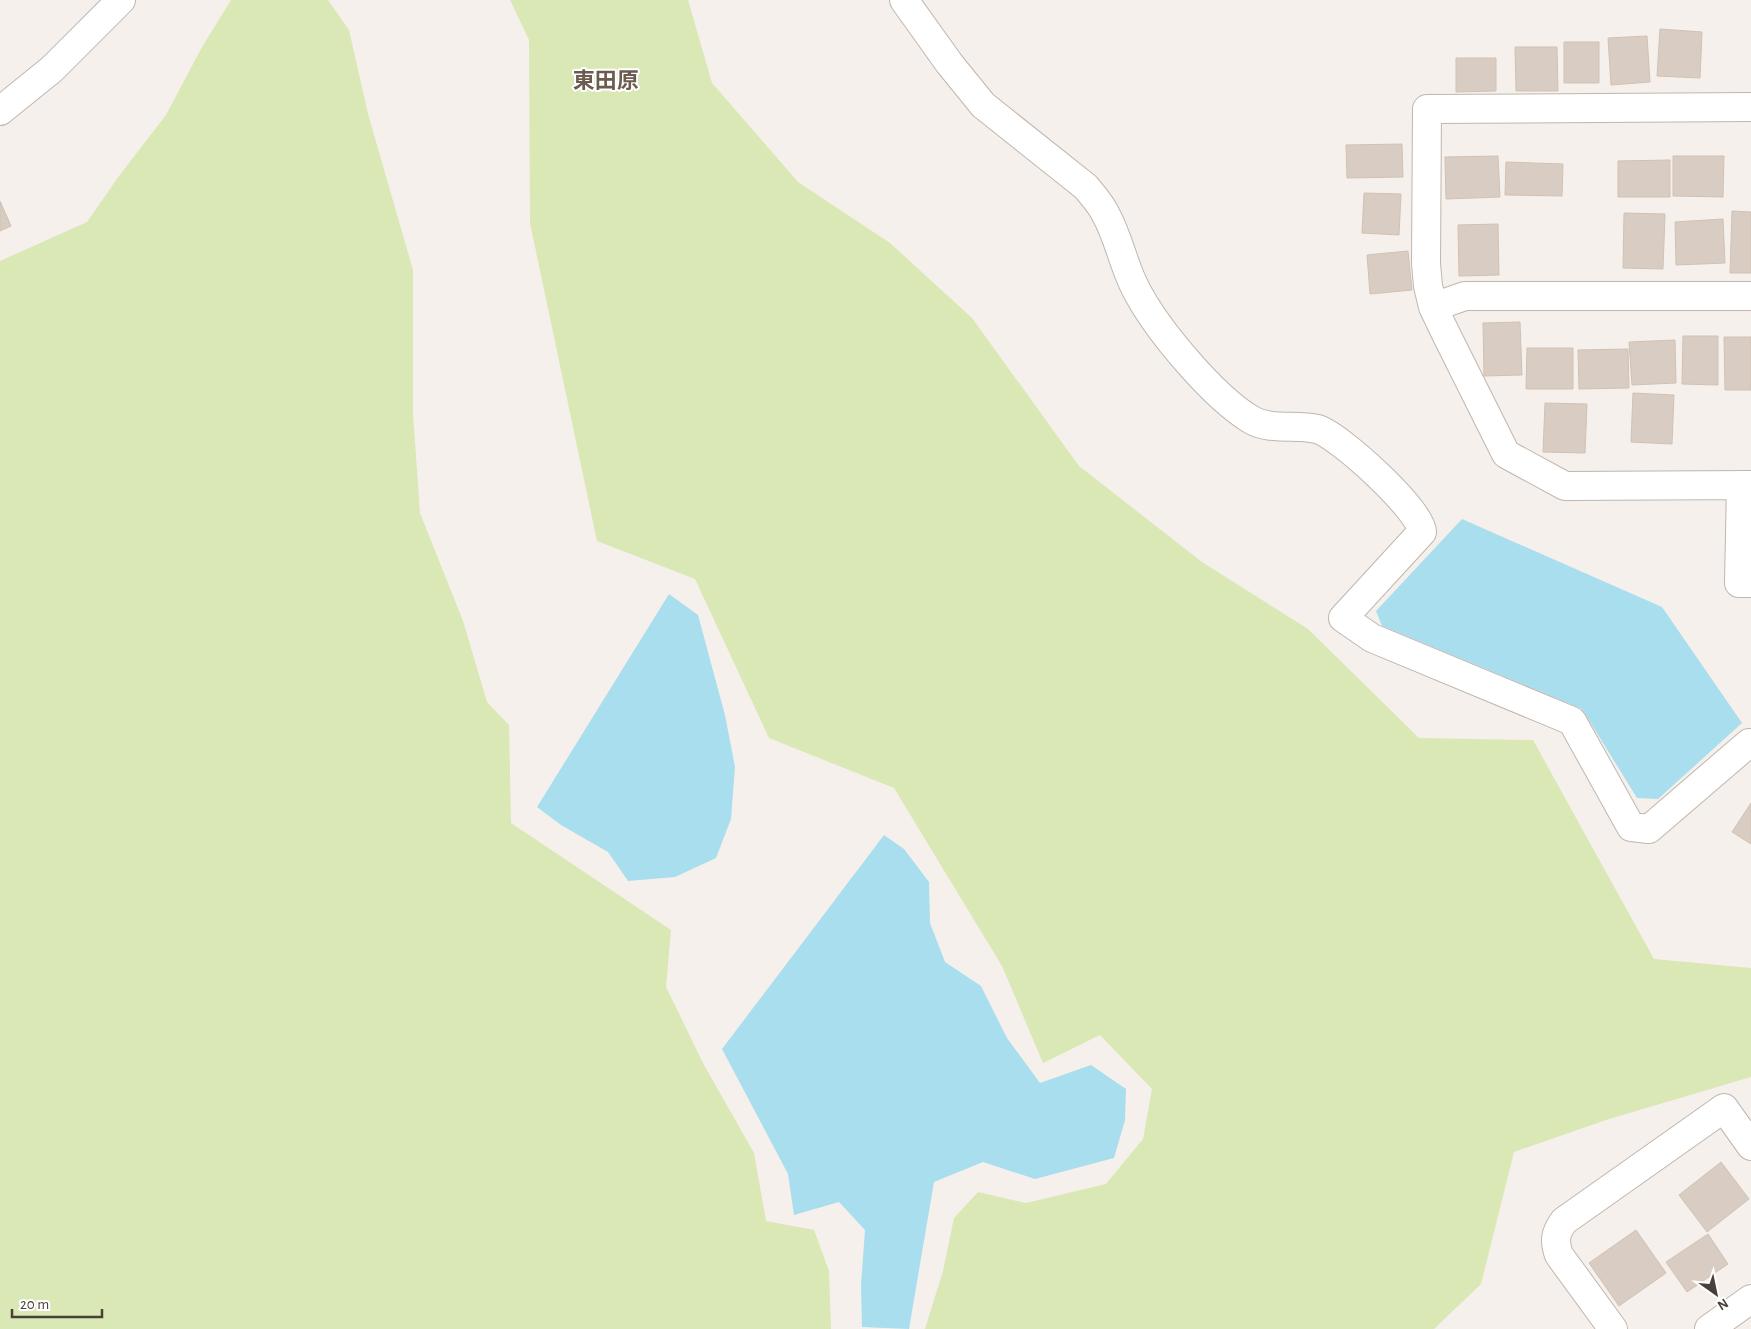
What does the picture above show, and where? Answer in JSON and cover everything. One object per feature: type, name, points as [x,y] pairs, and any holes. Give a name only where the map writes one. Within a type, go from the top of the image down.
[{"type":"street","points":[[0,111],[52,69],[121,0]]},
{"type":"street","points":[[904,0],[949,63],[983,105],[1086,187],[1097,200],[1112,227],[1139,296],[1173,345],[1191,364],[1238,411],[1252,420],[1274,426],[1317,429],[1340,441],[1409,507],[1422,526],[1422,532],[1343,618],[1372,638],[1572,721],[1631,827],[1649,828],[1749,742],[1751,745]]},
{"type":"street","points":[[1751,107],[1427,109],[1426,264],[1433,306],[1506,454],[1565,486],[1746,485],[1739,583],[1751,583]]},
{"type":"street","points":[[1433,306],[1465,296],[1751,296]]},
{"type":"street","points":[[1613,1329],[1559,1255],[1555,1244],[1556,1231],[1564,1221],[1724,1108],[1751,1146]]},
{"type":"street","points":[[1709,1329],[1751,1299]]},
{"type":"green space","points":[[231,0],[328,0],[349,30],[368,114],[413,270],[413,414],[420,513],[463,621],[487,702],[509,725],[511,823],[671,930],[666,987],[704,1065],[754,1153],[766,1221],[814,1230],[829,1271],[831,1329],[0,1329],[0,261],[87,222],[119,176],[166,115],[202,47]]},
{"type":"green space","points":[[510,0],[688,0],[712,83],[798,182],[890,243],[972,318],[1079,466],[1202,562],[1308,629],[1419,738],[1533,740],[1654,959],[1751,968],[1751,1077],[1609,1119],[1514,1152],[1481,1284],[1434,1329],[925,1329],[943,1271],[954,1218],[978,1192],[1026,1203],[1106,1184],[1143,1139],[1152,1089],[1100,1035],[1043,1063],[1002,966],[894,788],[769,738],[695,579],[597,541],[530,223],[529,40]]},
{"type":"water","points":[[1462,519],[1662,607],[1742,723],[1658,799],[1637,798],[1582,709],[1382,626],[1376,611]]},
{"type":"water","points":[[669,594],[698,615],[725,715],[735,767],[731,819],[716,858],[675,877],[628,881],[608,852],[561,825],[537,807]]},
{"type":"water","points":[[884,835],[904,849],[929,882],[930,923],[945,962],[981,986],[1007,1038],[1040,1083],[1091,1065],[1126,1089],[1125,1120],[1114,1158],[1035,1179],[983,1162],[934,1182],[909,1329],[862,1327],[861,1285],[865,1230],[839,1202],[794,1215],[788,1174],[722,1049]]},
{"type":"building","points":[[1660,29],[1702,32],[1700,78],[1657,76]]},
{"type":"building","points":[[1647,36],[1650,82],[1611,85],[1608,38]]},
{"type":"building","points":[[1564,42],[1599,42],[1599,83],[1564,83]]},
{"type":"building","points":[[1515,47],[1557,47],[1558,91],[1516,91]]},
{"type":"building","points":[[1456,58],[1496,58],[1496,91],[1456,92]]},
{"type":"building","points":[[1402,144],[1403,177],[1347,178],[1346,145]]},
{"type":"building","points":[[1498,156],[1500,197],[1446,199],[1445,157]]},
{"type":"building","points":[[1673,156],[1724,156],[1723,197],[1673,196]]},
{"type":"building","points":[[1670,160],[1670,197],[1618,197],[1618,161]]},
{"type":"building","points":[[1506,162],[1563,164],[1562,196],[1505,195]]},
{"type":"building","points":[[1364,193],[1401,194],[1399,235],[1362,233]]},
{"type":"building","points":[[0,201],[11,226],[0,231]]},
{"type":"building","points":[[1732,211],[1751,212],[1751,273],[1730,273]]},
{"type":"building","points":[[1624,213],[1665,214],[1663,269],[1623,268]]},
{"type":"building","points":[[1723,219],[1725,263],[1676,265],[1675,222]]},
{"type":"building","points":[[1498,224],[1499,275],[1459,276],[1458,225]]},
{"type":"building","points":[[1408,251],[1412,290],[1370,294],[1367,255]]},
{"type":"building","points":[[1520,322],[1522,375],[1484,376],[1483,323]]},
{"type":"building","points":[[1683,336],[1718,336],[1718,385],[1682,384]]},
{"type":"building","points":[[1724,337],[1751,337],[1751,390],[1725,390]]},
{"type":"building","points":[[1675,340],[1676,383],[1632,385],[1629,342]]},
{"type":"building","points":[[1527,348],[1573,348],[1573,389],[1526,389]]},
{"type":"building","points":[[1628,349],[1629,388],[1579,389],[1578,350]]},
{"type":"building","points":[[1633,393],[1674,395],[1672,444],[1631,442]]},
{"type":"building","points":[[1545,403],[1587,404],[1585,453],[1543,452]]},
{"type":"building","points":[[1751,803],[1751,844],[1732,832]]},
{"type":"building","points":[[1721,1162],[1749,1199],[1707,1232],[1679,1195]]},
{"type":"building","points":[[1636,1230],[1666,1273],[1619,1306],[1589,1263]]},
{"type":"building","points":[[1708,1234],[1728,1264],[1687,1292],[1666,1262]]},
{"type":"district","name":"東田原","points":[[606,81]]}]
